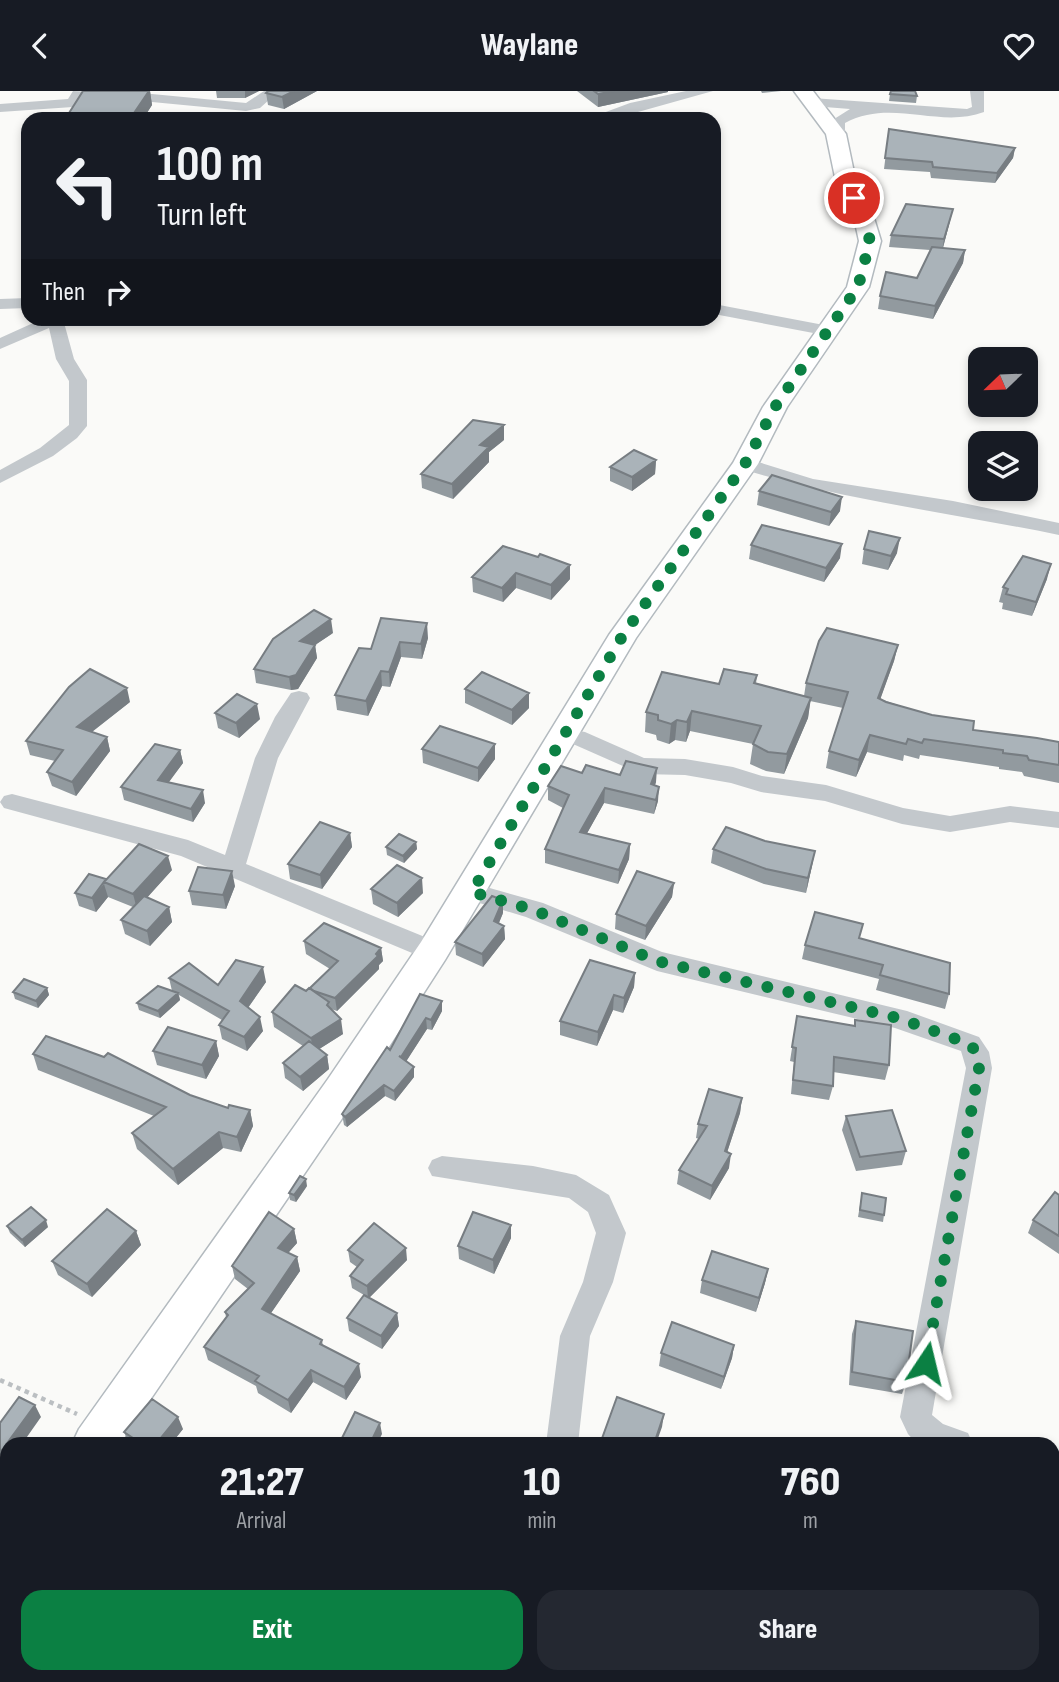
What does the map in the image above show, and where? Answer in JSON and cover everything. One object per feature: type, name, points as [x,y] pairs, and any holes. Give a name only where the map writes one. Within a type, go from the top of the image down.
[{"type":"street","points":[[0,108],[73,103],[80,94],[246,107],[272,91]]},
{"type":"street","points":[[622,112],[706,91]]},
{"type":"street","points":[[808,97],[877,109],[926,109],[968,113],[981,105],[977,91]]},
{"type":"street","points":[[808,97],[829,122],[838,143]]},
{"type":"street","points":[[99,1436],[341,1090],[472,892],[561,736],[656,586],[745,464],[775,407],[858,287],[870,241],[864,218],[846,182],[838,143],[838,121],[877,109]]},
{"type":"street","points":[[0,304],[21,303]]},
{"type":"street","points":[[721,310],[829,331]]},
{"type":"street","points":[[0,344],[40,326]]},
{"type":"street","points":[[0,477],[56,446],[77,429],[80,419],[75,400],[78,380],[68,371],[57,326]]},
{"type":"street","points":[[745,464],[810,484],[953,507],[1059,529]]},
{"type":"street","points":[[233,868],[260,772],[290,709],[299,698]]},
{"type":"street","points":[[561,736],[577,737],[641,766],[685,767],[733,775],[761,784],[826,793],[902,816],[950,824],[1010,814],[1059,820]]},
{"type":"street","points":[[12,802],[180,846],[433,951]]},
{"type":"street","points":[[472,892],[534,910],[657,961],[898,1018],[970,1044],[976,1052],[979,1068],[916,1417],[919,1426],[935,1437]]},
{"type":"street","points":[[442,1168],[533,1178],[576,1187],[599,1205],[611,1233],[598,1282],[575,1336],[563,1437]]},
{"type":"path","points":[[0,1380],[43,1397],[99,1436]]},
{"type":"building","points":[[83,91],[149,91],[135,112],[70,112]]},
{"type":"building","points":[[294,91],[282,97],[266,93]]},
{"type":"building","points":[[891,91],[915,91],[917,96],[890,94]]},
{"type":"building","points":[[889,129],[1015,148],[997,173],[933,167],[932,162],[885,158]]},
{"type":"building","points":[[906,204],[953,209],[944,239],[891,235]]},
{"type":"building","points":[[932,247],[965,250],[935,306],[880,296],[886,272],[917,278]]},
{"type":"building","points":[[473,420],[504,425],[480,445],[489,447],[452,484],[421,474]]},
{"type":"building","points":[[634,450],[656,460],[632,477],[610,467]]},
{"type":"building","points":[[772,475],[842,497],[831,512],[759,491]]},
{"type":"building","points":[[762,525],[842,544],[826,568],[751,545]]},
{"type":"building","points":[[869,531],[900,538],[891,556],[864,549]]},
{"type":"building","points":[[503,546],[538,557],[540,554],[570,565],[551,585],[516,573],[502,588],[472,577]]},
{"type":"building","points":[[1023,556],[1051,564],[1036,602],[1006,594],[1008,589],[1003,587]]},
{"type":"building","points":[[314,610],[331,619],[300,641],[315,645],[296,675],[289,677],[254,669],[273,639]]},
{"type":"building","points":[[381,618],[427,623],[421,644],[400,642],[389,672],[381,671],[366,701],[335,695],[359,648],[371,649]]},
{"type":"building","points":[[827,628],[898,645],[878,698],[932,715],[974,721],[973,730],[1059,742],[1059,765],[1029,760],[1027,756],[1003,753],[1003,750],[924,739],[922,743],[908,739],[906,744],[870,735],[859,760],[829,751],[848,692],[806,683],[819,641]]},
{"type":"building","points":[[90,669],[127,688],[77,727],[107,737],[72,782],[47,772],[63,750],[26,741],[69,687]]},
{"type":"building","points":[[724,669],[757,675],[754,683],[811,698],[787,754],[768,752],[753,744],[761,726],[692,711],[687,722],[677,720],[671,724],[658,720],[658,715],[646,712],[662,672],[719,684]]},
{"type":"building","points":[[482,672],[529,693],[512,710],[465,689]]},
{"type":"building","points":[[237,694],[257,704],[236,723],[215,713]]},
{"type":"building","points":[[440,726],[495,744],[478,768],[422,749]]},
{"type":"building","points":[[155,744],[180,750],[158,780],[203,790],[191,809],[121,787]]},
{"type":"building","points":[[626,761],[657,768],[651,784],[659,787],[656,800],[605,788],[580,832],[630,844],[619,870],[545,849],[569,795],[548,786],[561,766],[582,773],[586,765],[620,775]]},
{"type":"building","points":[[320,822],[350,833],[320,875],[288,864]]},
{"type":"building","points":[[726,827],[765,841],[815,851],[808,878],[766,869],[713,849]]},
{"type":"building","points":[[399,834],[416,842],[403,856],[386,847]]},
{"type":"building","points":[[139,844],[168,856],[133,894],[104,882]]},
{"type":"building","points":[[397,865],[422,878],[397,903],[371,889]]},
{"type":"building","points":[[198,867],[232,871],[223,895],[189,891]]},
{"type":"building","points":[[637,871],[674,883],[646,926],[616,914]]},
{"type":"building","points":[[89,874],[106,879],[92,898],[75,893]]},
{"type":"building","points":[[144,896],[169,907],[147,931],[121,920]]},
{"type":"building","points":[[492,896],[503,900],[494,921],[504,926],[482,954],[455,942]]},
{"type":"building","points":[[815,912],[863,924],[859,938],[950,963],[949,994],[880,975],[883,965],[805,945]]},
{"type":"building","points":[[324,923],[381,948],[376,954],[378,956],[335,998],[310,988],[338,961],[304,941]]},
{"type":"building","points":[[236,960],[263,967],[240,1001],[260,1017],[244,1037],[219,1025],[229,1011],[169,978],[189,963],[218,985]]},
{"type":"building","points":[[590,960],[635,973],[624,998],[614,995],[598,1032],[560,1021]]},
{"type":"building","points":[[24,979],[47,988],[36,1001],[13,992]]},
{"type":"building","points":[[295,985],[306,991],[309,988],[329,1002],[327,1005],[341,1019],[311,1038],[272,1012]]},
{"type":"building","points":[[158,986],[178,993],[158,1011],[137,1003]]},
{"type":"building","points":[[420,994],[442,1001],[431,1020],[426,1018],[401,1057],[399,1056],[414,1067],[394,1091],[384,1085],[345,1117],[342,1114],[387,1047],[390,1050]]},
{"type":"building","points":[[797,1016],[855,1026],[855,1020],[891,1025],[889,1065],[834,1057],[833,1086],[793,1080],[796,1048],[792,1047]]},
{"type":"building","points":[[168,1027],[216,1041],[202,1065],[153,1051]]},
{"type":"building","points":[[46,1036],[104,1057],[108,1053],[190,1095],[228,1108],[229,1105],[250,1110],[237,1137],[219,1132],[173,1169],[132,1133],[166,1107],[33,1054]]},
{"type":"building","points":[[309,1041],[327,1055],[300,1077],[283,1063]]},
{"type":"building","points":[[709,1089],[742,1098],[725,1151],[731,1154],[712,1186],[679,1170],[707,1126],[698,1124]]},
{"type":"building","points":[[892,1110],[906,1151],[860,1157],[846,1116]]},
{"type":"building","points":[[300,1176],[306,1179],[294,1195],[289,1193]]},
{"type":"building","points":[[1055,1192],[1059,1195],[1059,1236],[1033,1220]]},
{"type":"building","points":[[862,1193],[886,1198],[884,1215],[860,1210]]},
{"type":"building","points":[[31,1207],[46,1220],[22,1240],[7,1226]]},
{"type":"building","points":[[107,1209],[136,1231],[87,1284],[52,1261]]},
{"type":"building","points":[[269,1212],[294,1229],[278,1248],[297,1257],[262,1309],[322,1340],[320,1344],[359,1364],[344,1387],[311,1370],[288,1400],[255,1381],[259,1376],[204,1347],[228,1315],[225,1312],[254,1283],[232,1266]]},
{"type":"building","points":[[473,1212],[511,1225],[493,1260],[458,1246]]},
{"type":"building","points":[[374,1223],[406,1248],[367,1286],[350,1276],[363,1260],[348,1250]]},
{"type":"building","points":[[712,1251],[768,1269],[759,1298],[702,1280]]},
{"type":"building","points":[[364,1295],[397,1313],[381,1336],[347,1318]]},
{"type":"building","points":[[856,1321],[913,1331],[906,1382],[852,1372]]},
{"type":"building","points":[[672,1322],[734,1345],[724,1377],[661,1353]]},
{"type":"building","points":[[19,1397],[35,1405],[12,1437],[0,1437],[0,1423]]},
{"type":"building","points":[[617,1397],[664,1414],[656,1437],[603,1437]]},
{"type":"building","points":[[152,1399],[178,1417],[162,1437],[132,1437],[124,1432]]},
{"type":"building","points":[[355,1412],[380,1423],[373,1437],[342,1437]]},
{"type":"route","points":[[854,198],[864,218],[870,241],[858,287],[775,407],[745,464],[623,635],[561,736],[472,892],[534,910],[657,961],[898,1018],[960,1038],[970,1044],[976,1052],[979,1068],[926,1363]]}]
